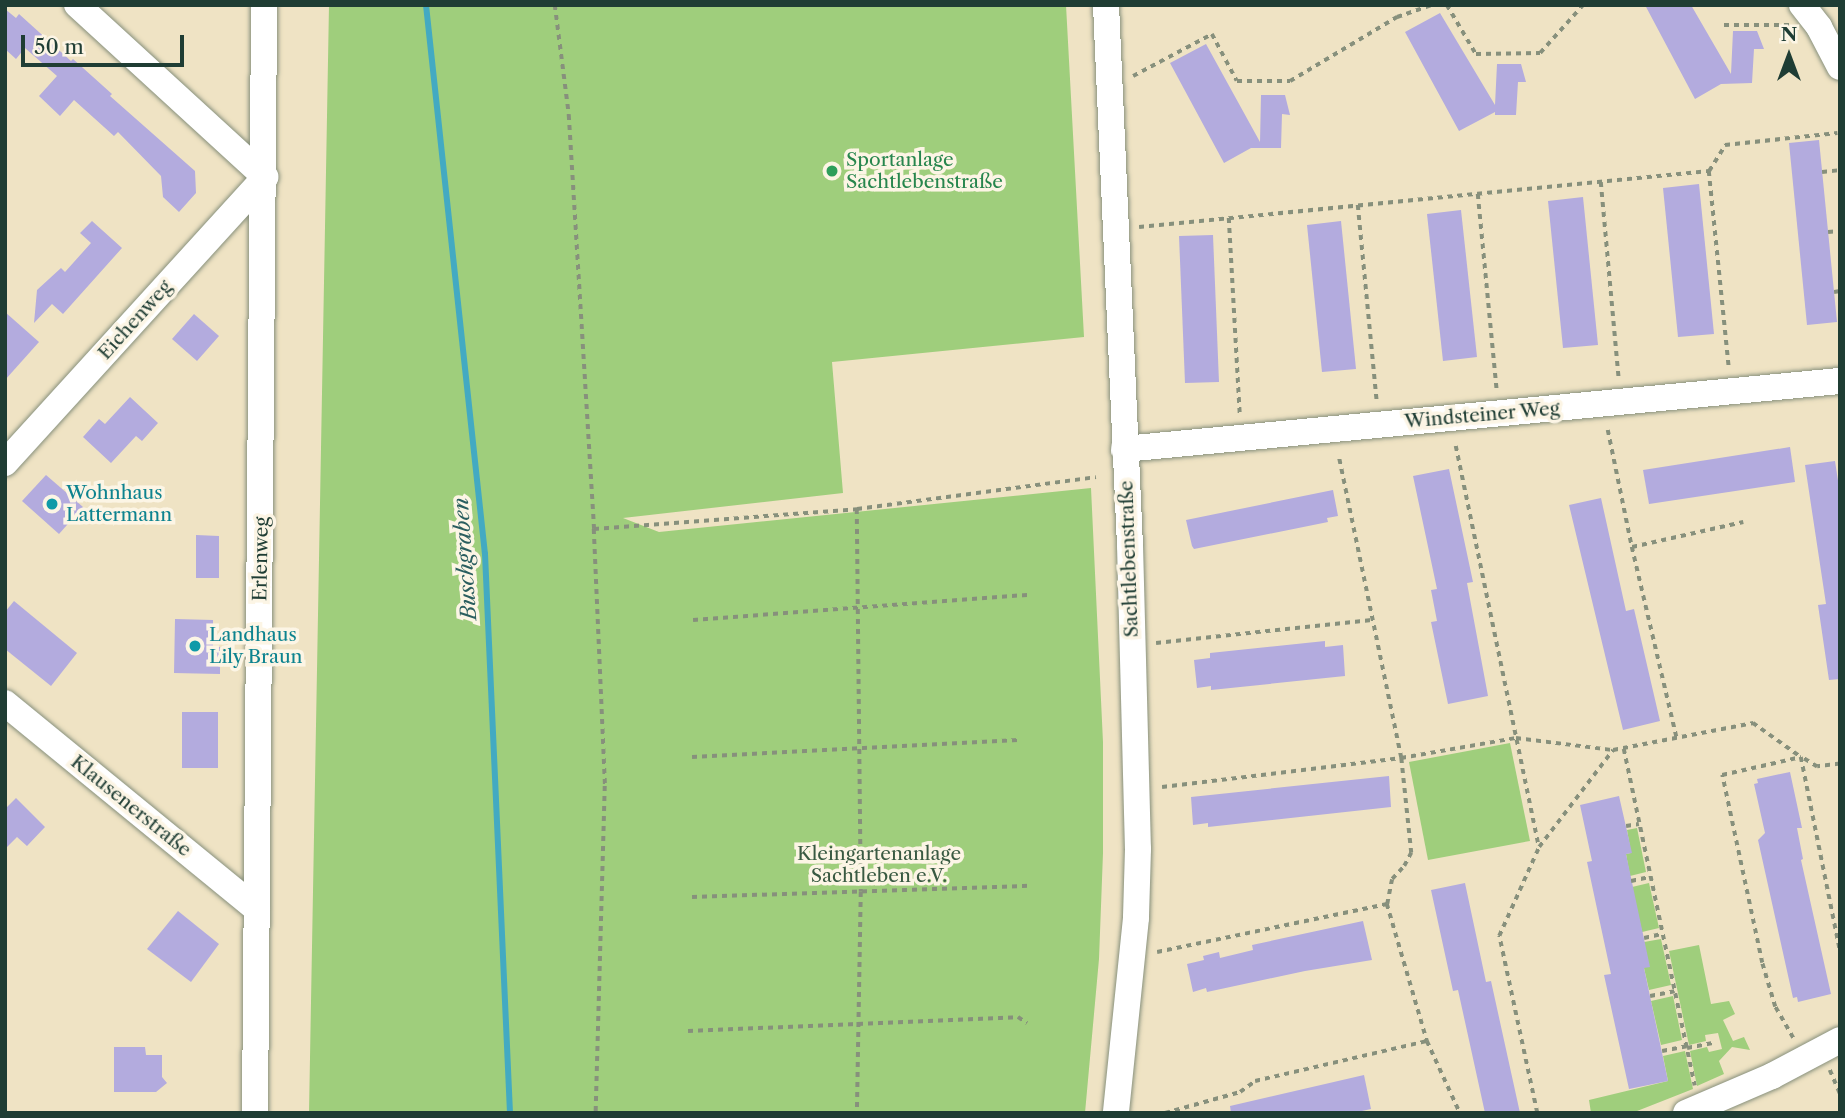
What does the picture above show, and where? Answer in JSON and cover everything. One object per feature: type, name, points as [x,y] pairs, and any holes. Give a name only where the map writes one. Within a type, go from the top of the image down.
[{"type":"street","points":[[77,5],[265,177]]},
{"type":"street","name":"Erlenweg","points":[[255,1113],[265,177],[264,5]]},
{"type":"street","name":"Sachtlebenstraße","points":[[1106,5],[1138,849],[1136,918],[1116,1113]]},
{"type":"street","points":[[1800,15],[1819,27],[1840,67]]},
{"type":"street","name":"Eichenweg","points":[[5,463],[265,177]]},
{"type":"street","name":"Windsteiner Weg","points":[[1124,449],[1840,381]]},
{"type":"street","name":"Klausenerstraße","points":[[5,703],[257,909]]},
{"type":"street","points":[[1691,1102],[1772,1076],[1840,1040]]},
{"type":"path","points":[[555,5],[569,115],[594,529],[604,786],[596,1113]]},
{"type":"path","points":[[1132,77],[1212,34],[1237,81],[1290,81],[1397,17],[1432,5]]},
{"type":"path","points":[[1447,5],[1476,54],[1540,53],[1583,5]]},
{"type":"path","points":[[1724,25],[1800,15]]},
{"type":"path","points":[[1729,369],[1709,171],[1725,145],[1837,133]]},
{"type":"path","points":[[1822,172],[1840,170]]},
{"type":"path","points":[[1139,227],[1709,171]]},
{"type":"path","points":[[1601,182],[1620,379]]},
{"type":"path","points":[[1478,194],[1497,391]]},
{"type":"path","points":[[1358,205],[1377,403]]},
{"type":"path","points":[[1228,218],[1240,416]]},
{"type":"path","points":[[1828,232],[1840,231]]},
{"type":"path","points":[[1834,292],[1840,291]]},
{"type":"path","points":[[1608,430],[1677,739]]},
{"type":"path","points":[[1456,446],[1539,847]]},
{"type":"path","points":[[1339,458],[1401,758],[1411,853],[1405,866],[1392,879],[1387,904],[1427,1041],[1460,1113]]},
{"type":"path","points":[[594,529],[857,509],[1096,477]]},
{"type":"path","points":[[857,509],[861,892],[861,1023],[857,1113]]},
{"type":"path","points":[[1632,547],[1743,522]]},
{"type":"path","points":[[693,620],[1027,595]]},
{"type":"path","points":[[1156,643],[1371,620]]},
{"type":"path","points":[[1162,788],[1401,758],[1516,738],[1613,750],[1624,749],[1753,723],[1817,767],[1840,764]]},
{"type":"path","points":[[692,757],[1020,740]]},
{"type":"path","points":[[1624,749],[1687,1047],[1691,1102]]},
{"type":"path","points":[[1537,1113],[1499,936],[1539,847],[1613,750]]},
{"type":"path","points":[[1801,757],[1840,950]]},
{"type":"path","points":[[1795,1043],[1775,1007],[1762,963],[1722,775],[1801,757]]},
{"type":"path","points":[[1626,826],[1639,824]]},
{"type":"path","points":[[1631,881],[1650,877]]},
{"type":"path","points":[[692,897],[1029,886]]},
{"type":"path","points":[[1157,952],[1387,904]]},
{"type":"path","points":[[1644,938],[1662,933]]},
{"type":"path","points":[[1650,996],[1675,991]]},
{"type":"path","points":[[688,1031],[1018,1017],[1027,1023]]},
{"type":"path","points":[[1165,1113],[1240,1092],[1255,1081],[1427,1041]]},
{"type":"path","points":[[1662,1051],[1713,1043]]},
{"type":"path","points":[[1828,1064],[1840,1094]]},
{"type":"green space","name":"Kleingartenanlage Sachtleben e.V.","points":[[329,5],[1066,5],[1084,337],[832,362],[843,493],[623,518],[659,532],[1091,488],[1103,742],[1103,853],[1099,959],[1085,1113],[309,1113]]},
{"type":"green space","points":[[1510,743],[1530,841],[1428,860],[1409,762]]},
{"type":"green space","points":[[1637,828],[1646,872],[1630,876],[1626,854],[1631,853],[1627,830]]},
{"type":"green space","points":[[1649,883],[1659,928],[1642,932],[1632,887]]},
{"type":"green space","points":[[1661,939],[1671,985],[1649,990],[1644,968],[1644,942]]},
{"type":"green space","points":[[1699,945],[1711,1004],[1729,1001],[1735,1014],[1723,1020],[1733,1041],[1744,1037],[1750,1050],[1732,1047],[1719,1061],[1724,1074],[1697,1086],[1690,1051],[1707,1047],[1709,1052],[1722,1049],[1718,1033],[1705,1035],[1706,1041],[1689,1045],[1669,951]]},
{"type":"green space","points":[[1673,996],[1682,1040],[1661,1045],[1651,1001]]},
{"type":"green space","points":[[1685,1051],[1693,1089],[1632,1113],[1591,1113],[1589,1100],[1668,1081],[1663,1056]]},
{"type":"building","points":[[1645,5],[1691,5],[1731,74],[1733,31],[1757,31],[1764,49],[1754,49],[1752,83],[1721,84],[1695,99]]},
{"type":"building","points":[[5,9],[16,18],[19,14],[71,61],[73,59],[112,94],[110,96],[195,171],[196,193],[179,212],[163,197],[161,176],[118,132],[114,136],[74,100],[60,116],[39,96],[57,76],[25,48],[16,59],[5,49]]},
{"type":"building","points":[[1440,13],[1495,105],[1497,64],[1521,64],[1526,82],[1518,82],[1516,115],[1495,115],[1495,112],[1459,131],[1405,32]]},
{"type":"building","points":[[1206,44],[1260,142],[1261,95],[1285,95],[1290,115],[1282,114],[1281,148],[1251,148],[1224,163],[1170,63]]},
{"type":"building","points":[[1819,140],[1837,322],[1807,325],[1789,143]]},
{"type":"building","points":[[1699,184],[1714,334],[1678,337],[1663,188]]},
{"type":"building","points":[[1583,197],[1598,345],[1563,348],[1548,201]]},
{"type":"building","points":[[1461,210],[1477,357],[1443,361],[1427,214]]},
{"type":"building","points":[[92,221],[122,248],[63,314],[52,304],[34,323],[37,290],[61,268],[65,272],[91,243],[80,233]]},
{"type":"building","points":[[1341,221],[1356,369],[1322,372],[1307,225]]},
{"type":"building","points":[[1213,235],[1219,382],[1185,383],[1179,236]]},
{"type":"building","points":[[5,312],[39,342],[5,380]]},
{"type":"building","points":[[194,314],[219,336],[197,361],[172,339]]},
{"type":"building","points":[[130,397],[158,423],[142,441],[136,436],[111,463],[83,437],[99,419],[105,424]]},
{"type":"building","points":[[1790,447],[1795,482],[1649,504],[1643,470]]},
{"type":"building","points":[[1835,461],[1840,494],[1840,679],[1829,680],[1818,605],[1826,604],[1805,465]]},
{"type":"building","points":[[1449,469],[1473,582],[1467,583],[1488,696],[1448,704],[1431,622],[1437,621],[1431,590],[1437,589],[1413,476]]},
{"type":"building","name":"Wohnhaus Lattermann","points":[[46,475],[83,507],[59,534],[22,501]]},
{"type":"building","points":[[1333,490],[1338,516],[1327,518],[1328,522],[1194,549],[1192,546],[1186,520]]},
{"type":"building","points":[[1601,498],[1626,611],[1634,609],[1660,721],[1623,730],[1569,505]]},
{"type":"building","points":[[196,535],[219,536],[219,578],[196,578]]},
{"type":"building","points":[[14,601],[77,653],[51,686],[5,649],[5,612]]},
{"type":"building","name":"Landhaus Lily Braun","points":[[175,619],[213,620],[213,646],[220,647],[220,674],[174,673]]},
{"type":"building","points":[[1325,641],[1325,647],[1343,645],[1345,676],[1211,690],[1211,686],[1197,688],[1194,660],[1210,658],[1210,653]]},
{"type":"building","points":[[182,712],[218,712],[218,768],[182,768]]},
{"type":"building","points":[[1790,772],[1802,828],[1797,828],[1803,859],[1801,860],[1831,994],[1798,1002],[1797,997],[1793,998],[1758,840],[1765,833],[1754,784],[1758,783],[1757,779]]},
{"type":"building","points":[[1389,776],[1391,807],[1208,827],[1208,823],[1193,825],[1191,797]]},
{"type":"building","points":[[1619,796],[1632,853],[1626,854],[1650,967],[1644,968],[1668,1081],[1629,1089],[1604,975],[1611,974],[1587,862],[1592,861],[1580,805]]},
{"type":"building","points":[[16,798],[45,827],[27,846],[17,837],[5,849],[5,809]]},
{"type":"building","points":[[1465,883],[1486,982],[1491,981],[1520,1113],[1485,1113],[1458,990],[1453,991],[1431,890]]},
{"type":"building","points":[[178,911],[219,944],[191,982],[147,949]]},
{"type":"building","points":[[1363,921],[1372,960],[1207,992],[1206,988],[1193,992],[1187,964],[1204,960],[1203,956],[1219,952],[1220,958],[1253,950],[1252,945]]},
{"type":"building","points":[[114,1047],[145,1047],[146,1055],[162,1055],[162,1077],[167,1083],[156,1092],[114,1092]]},
{"type":"building","points":[[1364,1075],[1371,1109],[1353,1113],[1231,1113],[1230,1106]]},
{"type":"waterway","name":"Buschgraben","points":[[426,5],[485,554],[510,1113]]},
{"type":"place","name":"Sportanlage Sachtlebenstraße","points":[[832,171]]},
{"type":"place","name":"Wohnhaus Lattermann","points":[[52,504]]},
{"type":"place","name":"Landhaus Lily Braun","points":[[195,646]]}]
